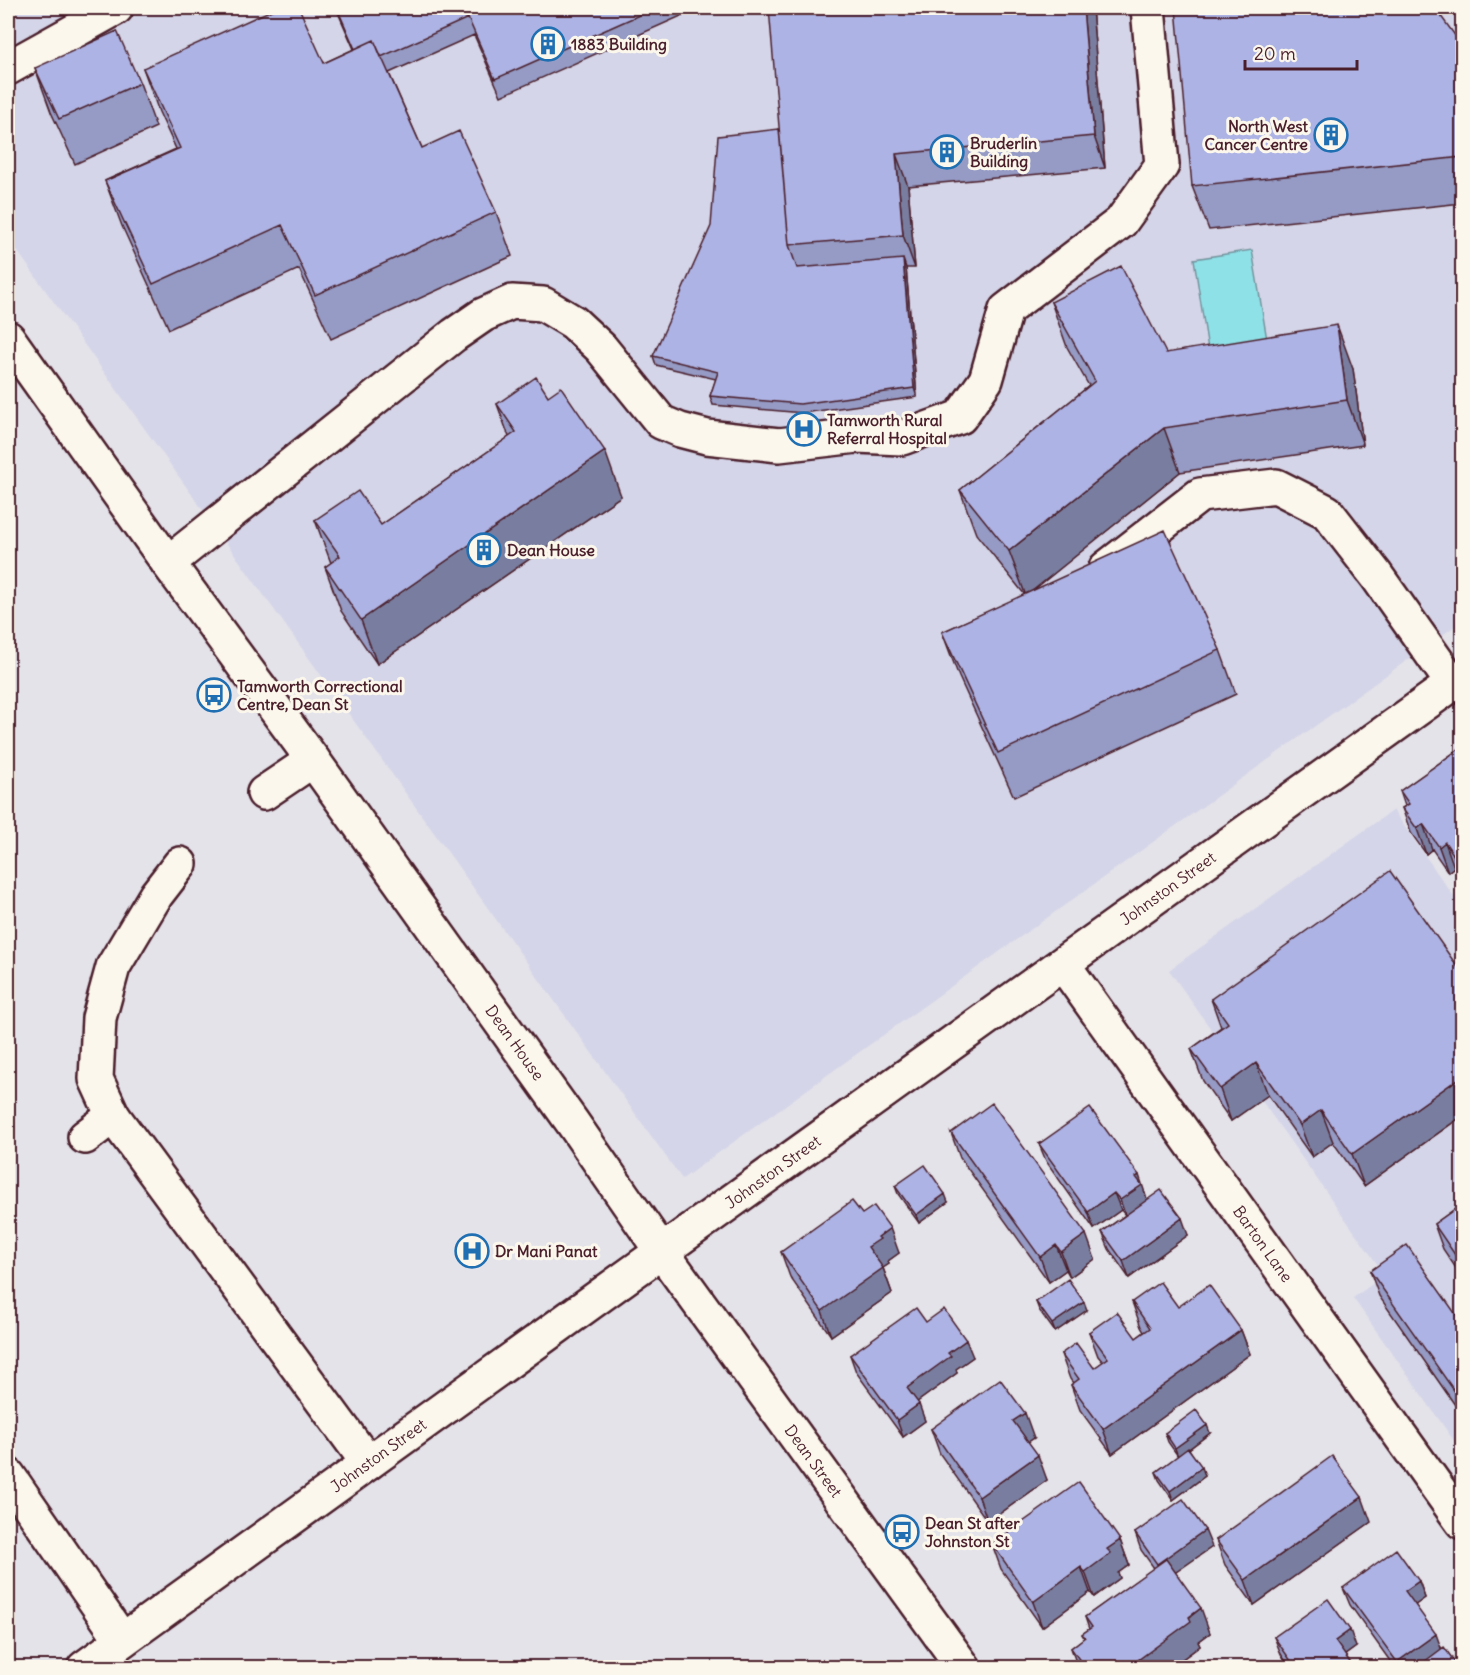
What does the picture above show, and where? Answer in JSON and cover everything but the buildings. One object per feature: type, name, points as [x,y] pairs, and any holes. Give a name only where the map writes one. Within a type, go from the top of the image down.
[{"type":"street","points":[[8,68],[116,8]]},
{"type":"street","points":[[168,563],[454,335],[483,315],[512,302],[543,304],[573,322],[601,348],[661,422],[707,437],[779,444],[857,436],[902,438],[960,417],[986,380],[1006,310],[1121,222],[1162,165],[1148,8]]},
{"type":"street","name":"Dean House","points":[[8,338],[168,563],[313,760],[572,1122],[662,1252]]},
{"type":"street","points":[[1096,576],[1200,495],[1276,486],[1328,512],[1458,681]]},
{"type":"street","name":"Johnston Street","points":[[84,1668],[834,1127],[1458,681]]},
{"type":"street","points":[[264,793],[313,760]]},
{"type":"street","points":[[180,864],[156,895],[113,967],[99,1018],[96,1079],[113,1116],[368,1462]]},
{"type":"street","name":"Barton Lane","points":[[1063,964],[1462,1522]]},
{"type":"street","points":[[85,1137],[113,1116]]},
{"type":"street","name":"Dean Street","points":[[662,1252],[964,1668]]},
{"type":"street","points":[[8,1475],[122,1640]]},
{"type":"shaded area","name":"Tamworth Rural Referral Hospital","points":[[8,8],[1462,8],[1462,621],[682,1179],[8,238]]},
{"type":"shaded area","points":[[1393,810],[1462,908],[1462,1452],[1353,1298],[1385,1275],[1169,970]]},
{"type":"water","points":[[1252,250],[1269,352],[1210,362],[1194,259]]},
{"type":"place","name":"1883 Building","points":[[548,44]]},
{"type":"place","name":"North West Cancer Centre","points":[[1331,135]]},
{"type":"place","name":"Bruderlin Building","points":[[947,152]]},
{"type":"place","name":"Tamworth Rural Referral Hospital","points":[[804,429]]},
{"type":"place","name":"Dean House","points":[[484,550]]},
{"type":"place","name":"Tamworth Correctional Centre, Dean St","points":[[214,695]]},
{"type":"place","name":"Dr Mani Panat","points":[[472,1251]]},
{"type":"place","name":"Dean St after Johnston St","points":[[902,1532]]}]
